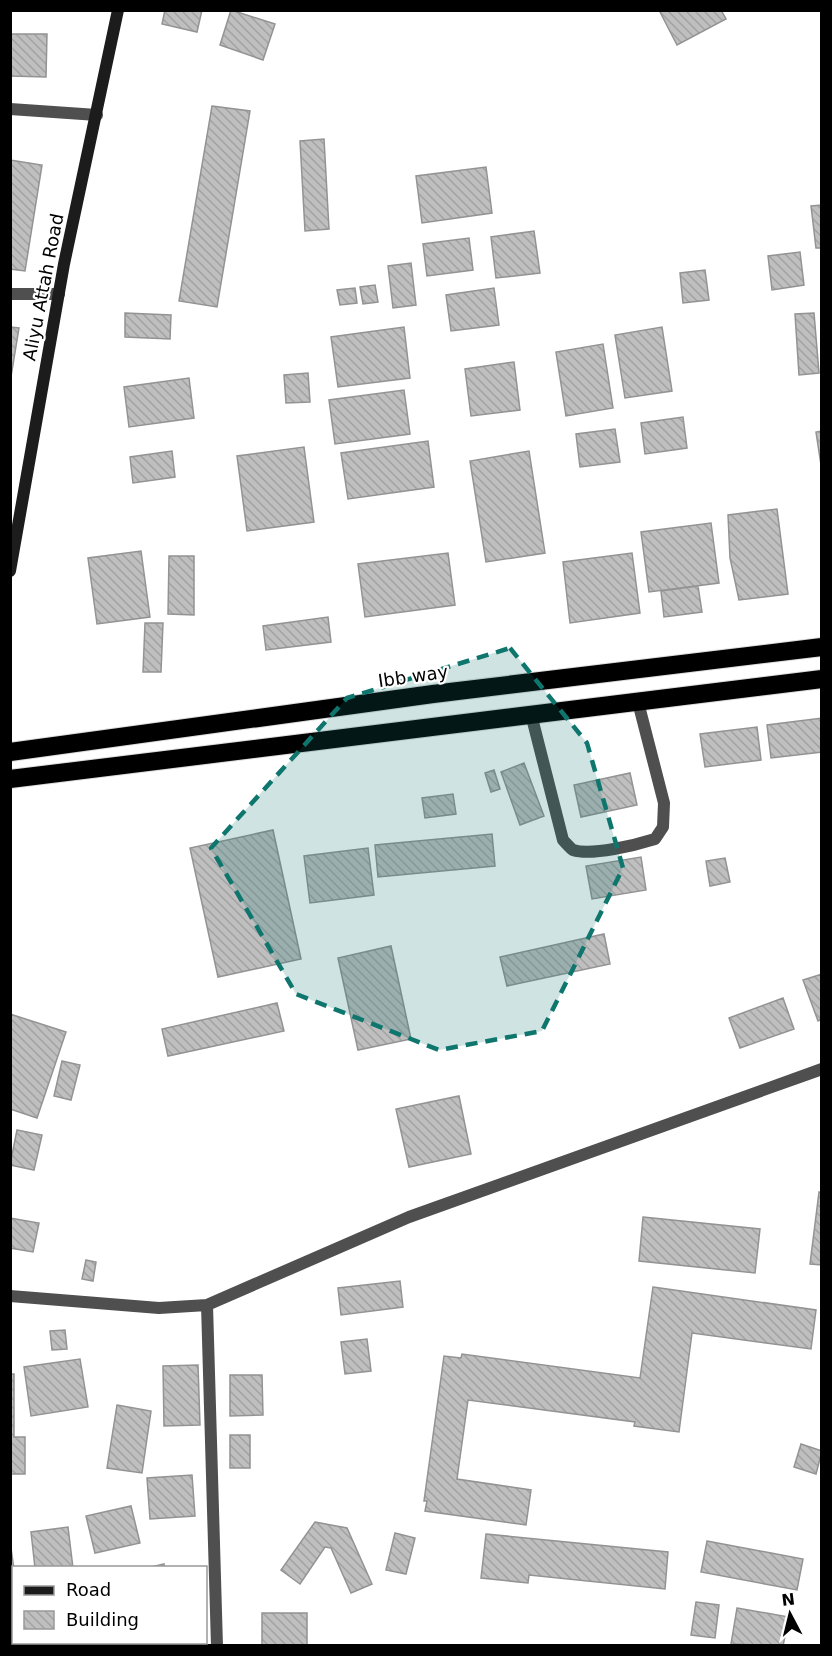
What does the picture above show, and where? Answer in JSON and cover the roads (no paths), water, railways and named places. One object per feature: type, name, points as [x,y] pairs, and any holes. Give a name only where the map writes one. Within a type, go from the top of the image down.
[{"type":"highway","name":"Ibb way","points":[[10,752],[433,694],[822,647]]},
{"type":"highway","points":[[10,779],[822,679]]},
{"type":"street","name":"Aliyu Attah Road","points":[[10,571],[59,294],[118,10]]},
{"type":"street","points":[[10,109],[97,116]]},
{"type":"street","points":[[10,294],[59,294]]},
{"type":"street","points":[[531,714],[563,840],[572,849],[589,851],[636,845],[655,839],[663,827],[664,803],[638,702]]},
{"type":"street","points":[[10,1296],[159,1308],[207,1305],[409,1217],[822,1069]]},
{"type":"street","points":[[207,1305],[217,1646]]}]
